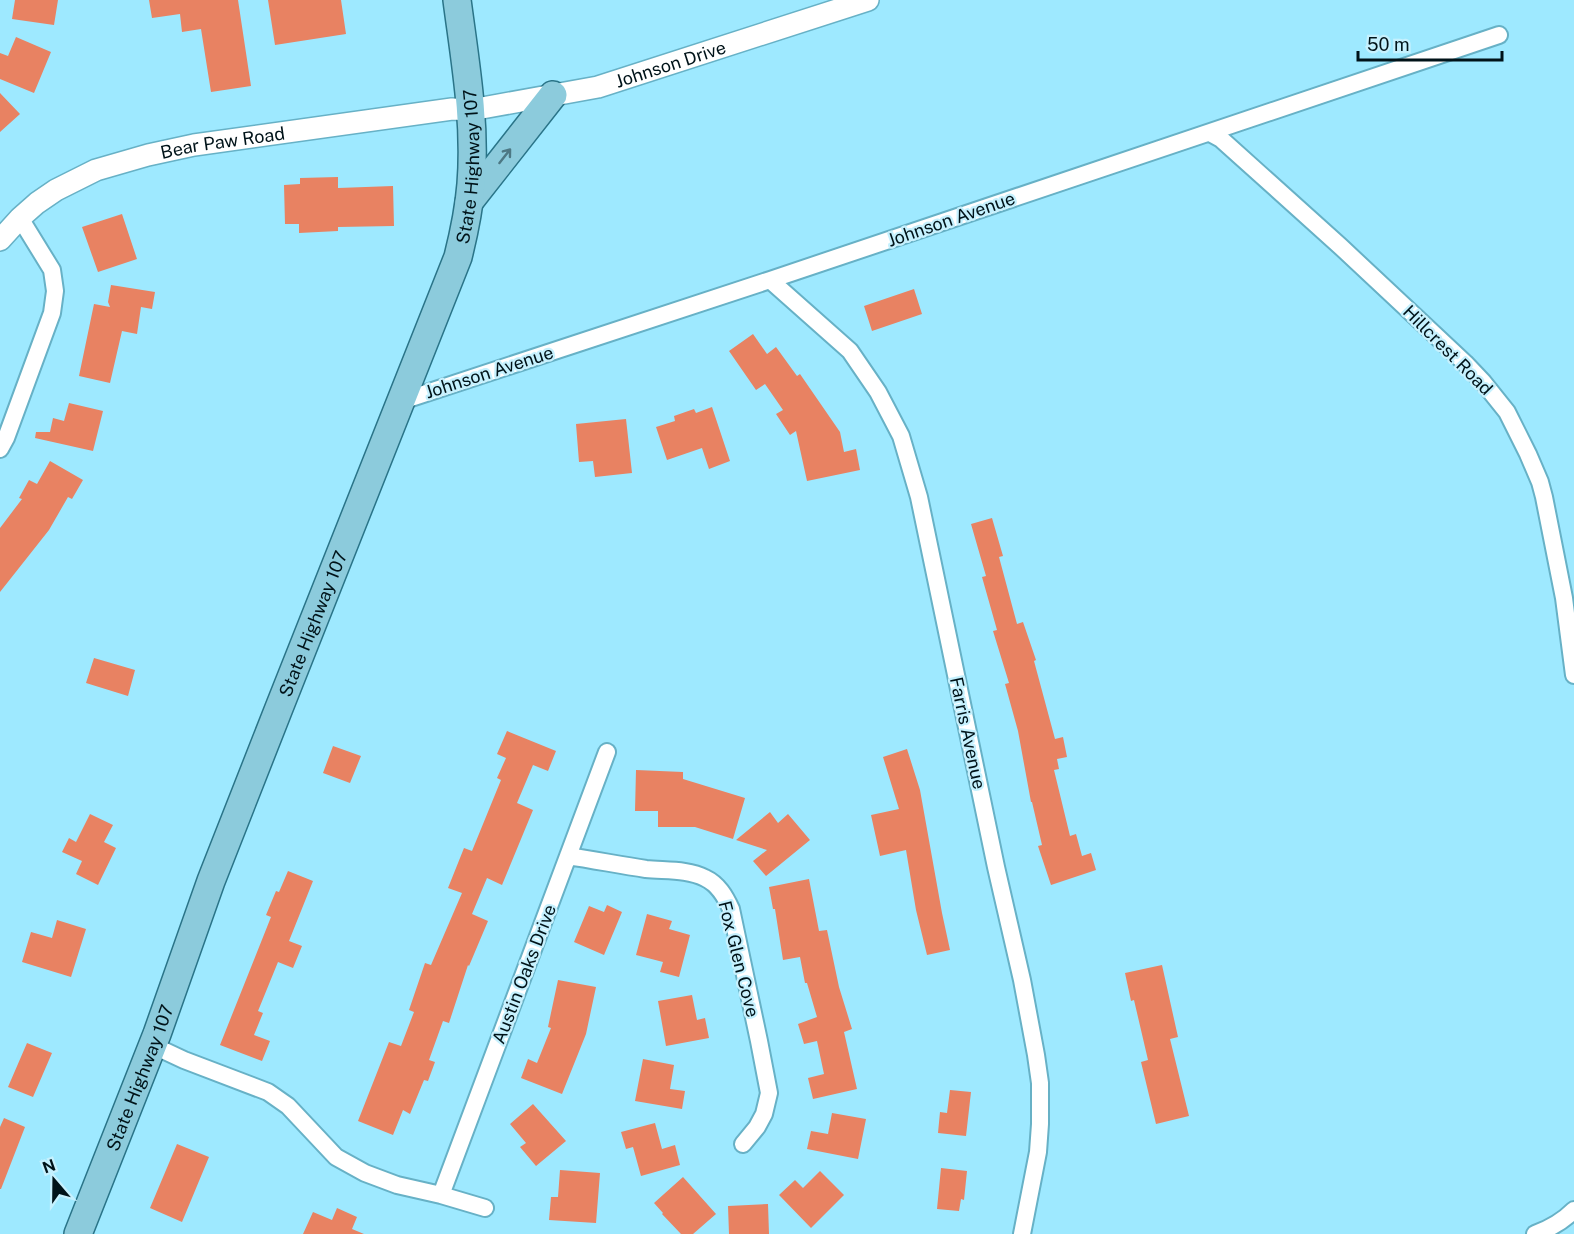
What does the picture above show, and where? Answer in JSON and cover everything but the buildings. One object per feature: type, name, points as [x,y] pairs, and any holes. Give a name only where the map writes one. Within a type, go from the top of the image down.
[{"type":"main road","name":"State Highway 107","points":[[78,1234],[152,1045],[211,881],[458,257],[469,202],[472,140],[471,110],[457,0]]},
{"type":"main road","points":[[469,202],[554,95]]},
{"type":"street","name":"Johnson Drive","points":[[471,110],[598,87],[868,0]]},
{"type":"street","name":"Johnson Avenue","points":[[402,401],[1499,35]]},
{"type":"street","name":"Bear Paw Road","points":[[0,240],[37,203],[75,179],[96,170],[148,155],[241,138],[452,110],[471,110]]},
{"type":"street","name":"Hillcrest Road","points":[[1210,133],[1221,139],[1340,246],[1465,363],[1507,412],[1528,454],[1544,497],[1564,598],[1574,675]]},
{"type":"street","points":[[0,449],[52,313],[55,291],[52,270],[20,218]]},
{"type":"street","name":"Farris Avenue","points":[[770,280],[850,351],[878,392],[901,436],[919,497],[996,867],[1022,980],[1040,1083],[1038,1152],[1022,1234]]},
{"type":"street","name":"Austin Oaks Drive","points":[[441,1195],[607,752]]},
{"type":"street","name":"Fox Glen Cove","points":[[568,856],[693,873],[706,878],[720,889],[726,898],[769,1093],[760,1120],[743,1144]]},
{"type":"street","points":[[152,1045],[268,1092],[288,1106],[336,1157],[365,1173],[397,1185],[485,1208]]},
{"type":"street","points":[[1535,1234],[1565,1218],[1574,1210]]}]
